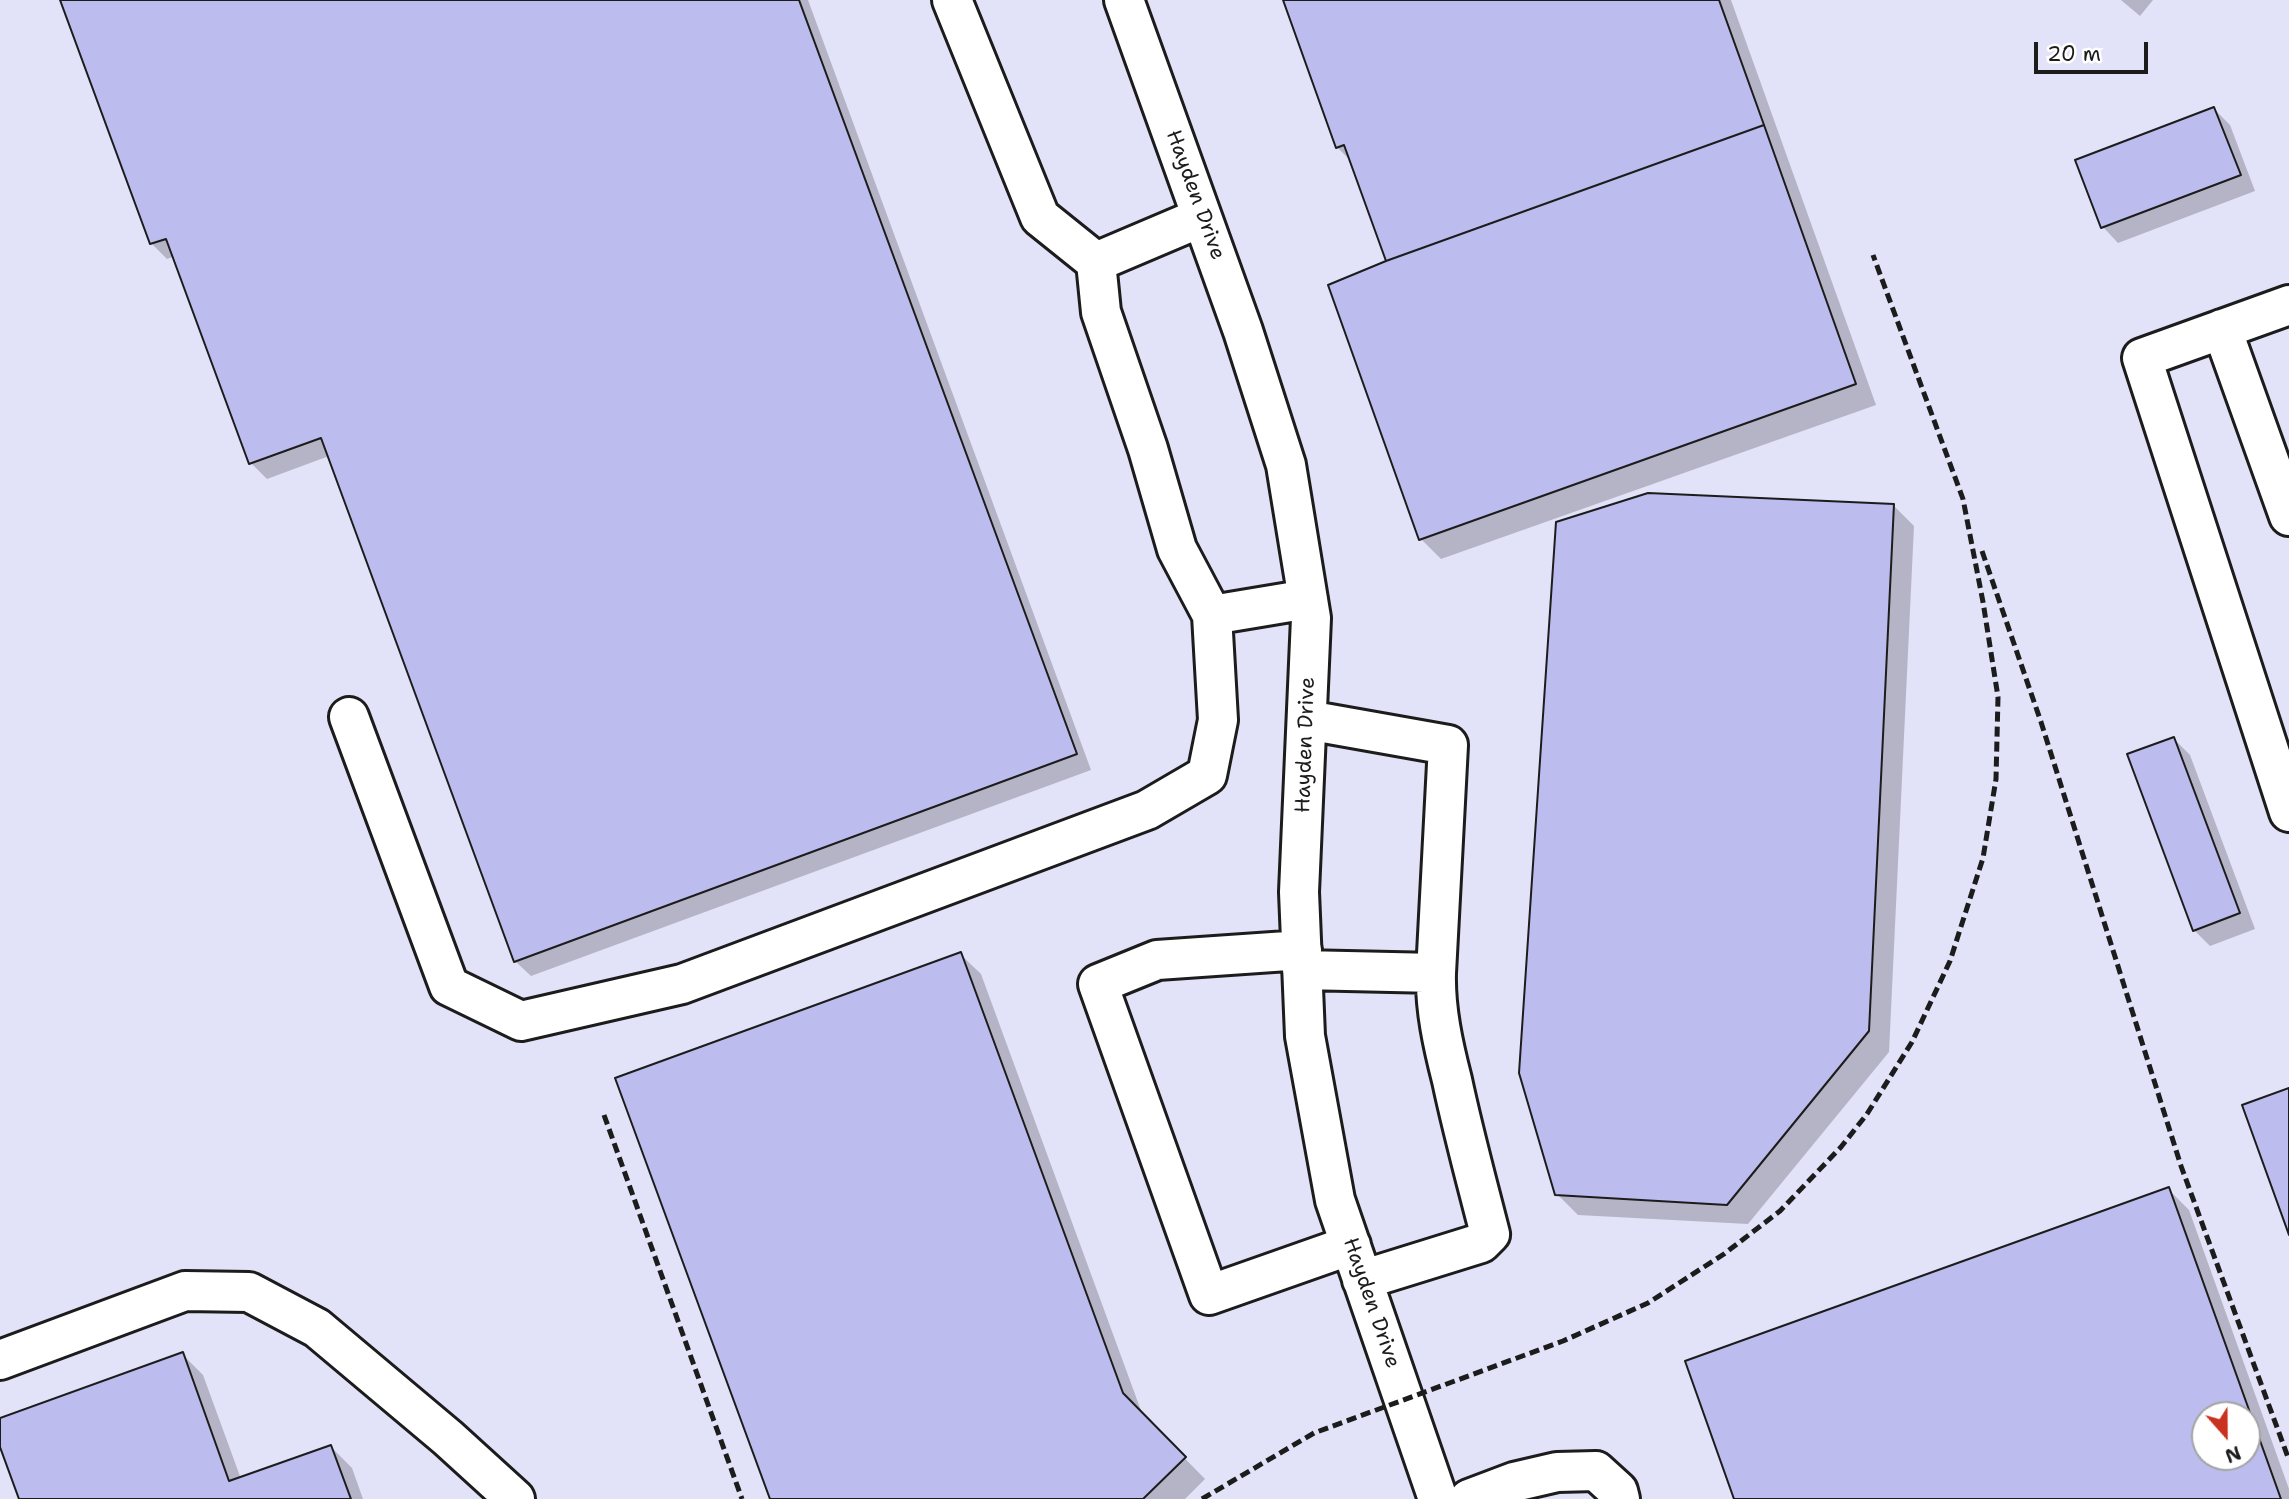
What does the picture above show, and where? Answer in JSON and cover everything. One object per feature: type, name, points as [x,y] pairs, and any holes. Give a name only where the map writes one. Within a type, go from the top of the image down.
[{"type":"street","points":[[349,717],[449,986],[521,1021],[682,984],[1147,810],[1207,775],[1217,720],[1212,615],[1177,549],[1148,449],[1101,312],[1096,261],[1040,217],[952,0]]},
{"type":"street","name":"Hayden Drive","points":[[1124,0],[1243,331],[1286,465],[1311,618],[1299,892],[1306,1036],[1335,1200],[1438,1499]]},
{"type":"street","points":[[1096,261],[1202,217]]},
{"type":"street","points":[[2289,305],[2142,358],[2289,811]]},
{"type":"street","points":[[2222,330],[2289,516]]},
{"type":"street","points":[[1212,615],[1308,599]]},
{"type":"street","points":[[1307,720],[1448,745],[1435,999],[1464,1135],[1490,1234],[1481,1243],[1356,1262],[1209,1296],[1098,984],[1157,960],[1302,960],[1436,973]]},
{"type":"street","points":[[0,1360],[185,1291],[249,1292],[317,1328],[449,1438],[515,1499]]},
{"type":"street","points":[[1469,1499],[1514,1482],[1558,1472],[1596,1471],[1618,1492],[1620,1499]]},
{"type":"shaded area","points":[[0,0],[2289,0],[2289,1499],[0,1499]]},
{"type":"building","points":[[60,0],[799,0],[1077,754],[514,962],[321,438],[249,464],[166,239],[150,244]]},
{"type":"building","points":[[1283,0],[1719,0],[1764,125],[1386,261],[1344,145],[1336,148]]},
{"type":"building","points":[[2214,107],[2241,175],[2101,228],[2075,160]]},
{"type":"building","points":[[1764,125],[1856,384],[1419,540],[1328,285],[1386,261]]},
{"type":"building","points":[[1648,493],[1894,504],[1869,1031],[1727,1205],[1555,1195],[1519,1073],[1556,522]]},
{"type":"building","points":[[2174,737],[2240,913],[2193,931],[2127,754]]},
{"type":"building","points":[[961,952],[1123,1393],[1186,1457],[1143,1499],[770,1499],[615,1078]]},
{"type":"building","points":[[2289,1088],[2289,1235],[2242,1105]]},
{"type":"building","points":[[2169,1187],[2246,1401],[2191,1401],[2191,1471],[2261,1471],[2261,1443],[2281,1499],[1734,1499],[1685,1361]]},
{"type":"building","points":[[183,1352],[229,1481],[331,1445],[351,1499],[19,1499],[0,1447],[0,1418]]},
{"type":"railway","points":[[1202,1499],[1314,1433],[1563,1341],[1648,1303],[1724,1254],[1780,1211],[1841,1147],[1867,1114],[1912,1042],[1950,961],[1983,858],[1996,779],[1998,697],[1963,499],[1873,255]]},
{"type":"railway","points":[[1982,551],[2041,722],[2181,1166],[2289,1460]]},
{"type":"railway","points":[[604,1115],[742,1499]]}]
